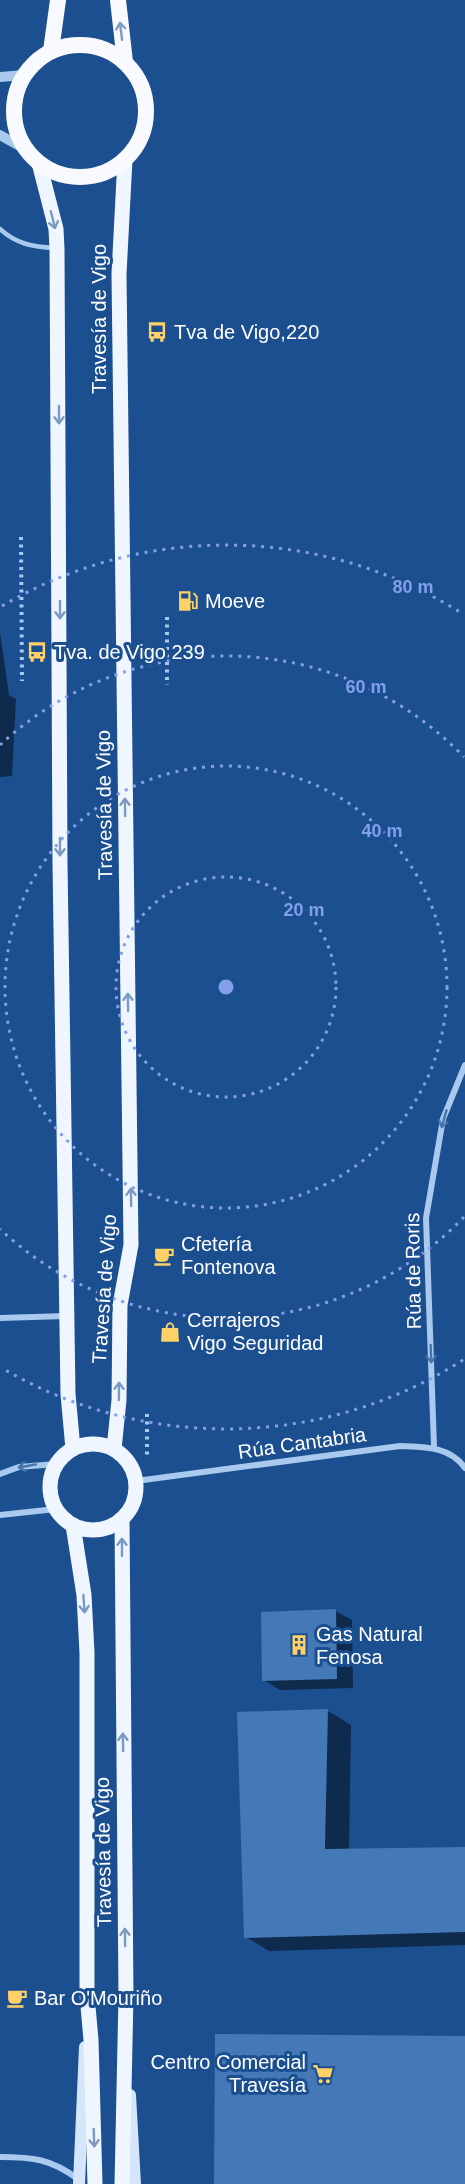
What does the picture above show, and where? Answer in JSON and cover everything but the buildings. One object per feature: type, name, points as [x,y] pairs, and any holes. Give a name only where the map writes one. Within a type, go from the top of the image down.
[{"type":"highway","points":[[51,51],[58,0]]},
{"type":"highway","points":[[118,0],[125,62]]},
{"type":"highway","points":[[69,45],[90,45],[109,51],[125,62],[138,79],[146,100],[145,121],[138,142],[125,159],[110,170],[92,176],[74,177],[55,172],[39,163],[25,149],[16,129],[13,109],[16,91],[24,75],[36,61],[51,51],[69,45]]},
{"type":"main road","name":"Travesía de Vigo","points":[[114,1449],[119,1400],[120,1305],[131,1245],[119,274],[125,159]]},
{"type":"main road","name":"Travesía de Vigo","points":[[39,163],[56,229],[57,249],[60,863],[68,1394],[73,1449]]},
{"type":"main road","points":[[93,1444],[114,1449],[125,1457],[132,1469],[136,1481],[134,1502],[122,1519],[110,1526],[85,1529],[73,1525],[63,1518],[51,1498],[50,1487],[56,1464],[73,1449],[93,1444]]},
{"type":"main road","name":"Travesía de Vigo","points":[[122,1519],[126,1996],[122,2184]]},
{"type":"main road","name":"Travesía de Vigo","points":[[73,1525],[84,1595],[87,1653],[87,1995],[91,2040],[95,2184]]},
{"type":"main road","points":[[79,2182],[87,1995]]},
{"type":"main road","points":[[126,1996],[135,2184]]},
{"type":"street","points":[[0,76],[24,75]]},
{"type":"street","points":[[0,135],[25,149]]},
{"type":"street","name":"Rúa de Roris","points":[[434,1447],[426,1218],[443,1119],[465,1065]]},
{"type":"street","points":[[0,1318],[67,1316]]},
{"type":"street","name":"Rúa Cantabria","points":[[136,1481],[400,1446],[434,1447],[458,1459],[465,1468]]},
{"type":"street","points":[[0,1474],[20,1467],[56,1464]]},
{"type":"street","points":[[0,1515],[56,1509]]},
{"type":"street","points":[[0,2157],[44,2160],[61,2167],[79,2182]]},
{"type":"lane","points":[[0,229],[15,240],[27,245],[57,249]]},
{"type":"path","points":[[21,537],[22,681]]},
{"type":"path","points":[[166,617],[167,685]]},
{"type":"place","name":"Tva de Vigo,220","points":[[157,332]]},
{"type":"place","name":"Moeve","points":[[188,601]]},
{"type":"place","name":"Tva. de Vigo 239","points":[[37,652]]},
{"type":"place","name":"Cfetería Fontenova","points":[[164,1256]]},
{"type":"place","name":"Cerrajeros Vigo Seguridad","points":[[170,1332]]},
{"type":"place","name":"Gas Natural Fenosa","points":[[299,1645]]},
{"type":"place","name":"Bar O'Mouriño","points":[[17,1998]]},
{"type":"place","name":"Centro Comercial Travesía","points":[[323,2074]]}]
